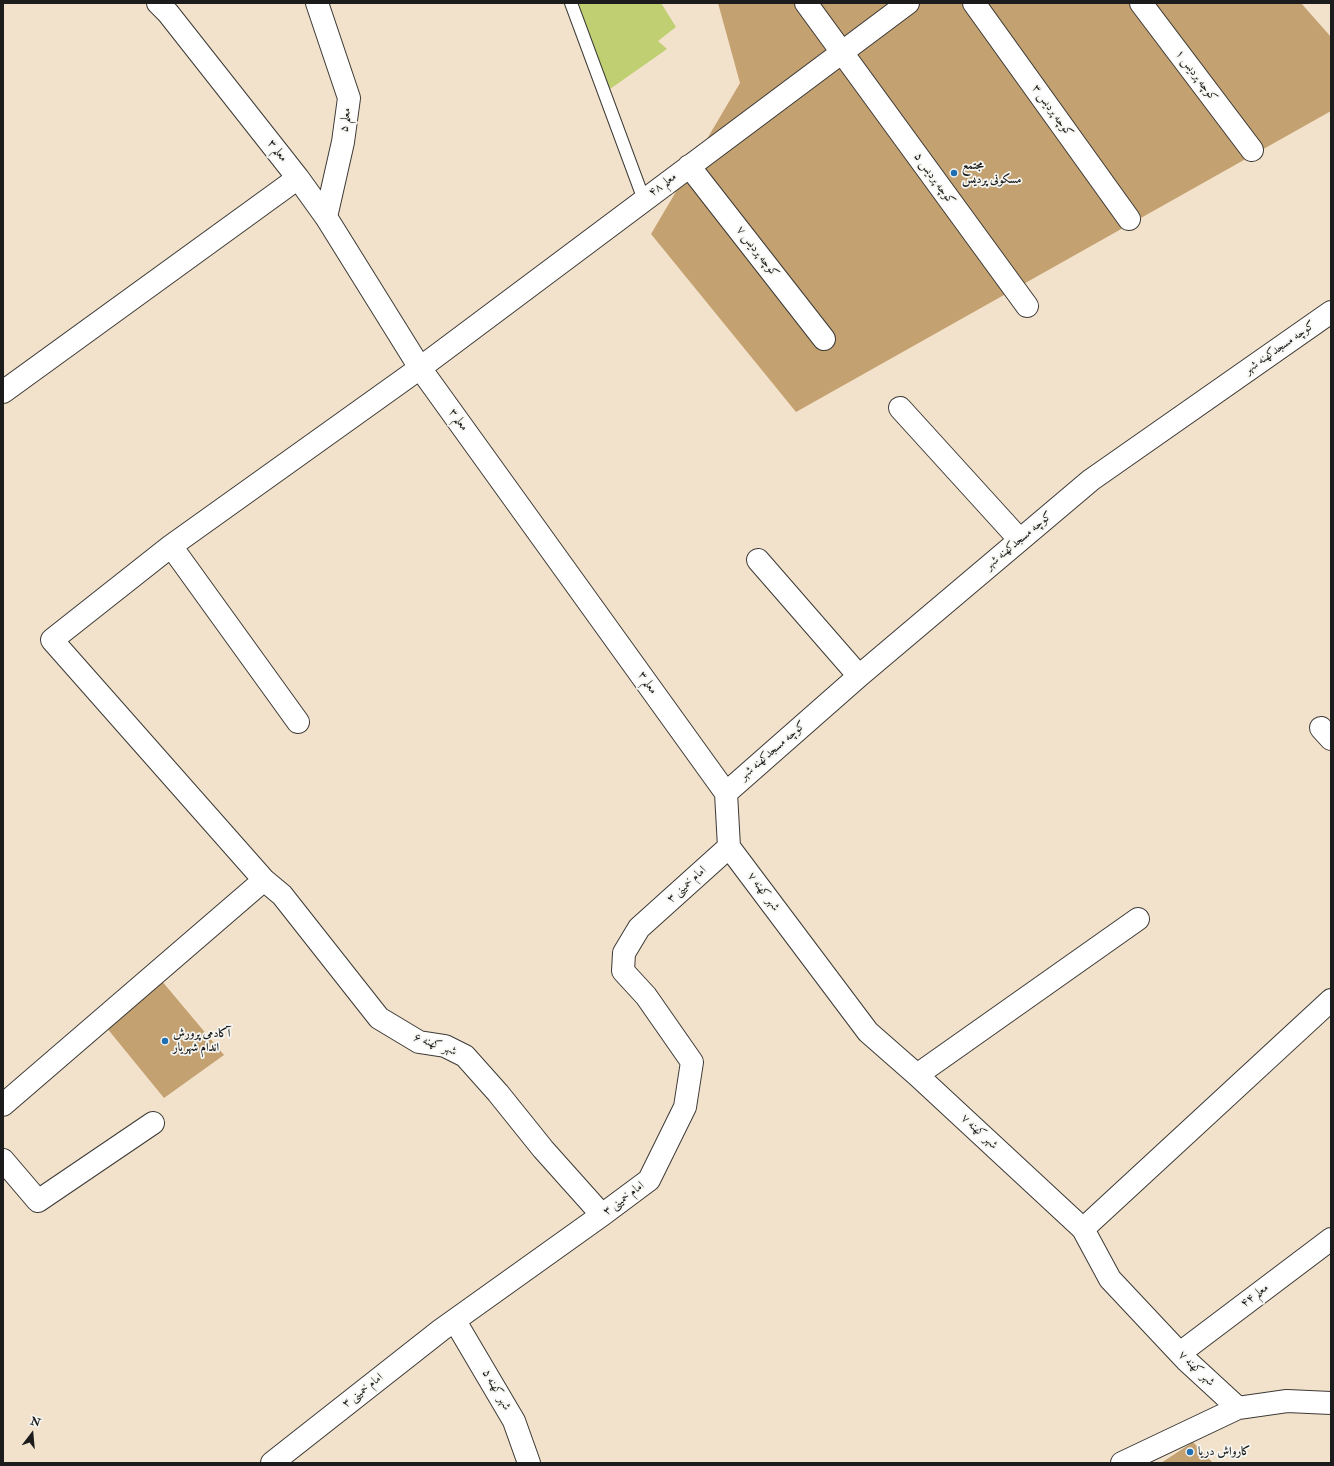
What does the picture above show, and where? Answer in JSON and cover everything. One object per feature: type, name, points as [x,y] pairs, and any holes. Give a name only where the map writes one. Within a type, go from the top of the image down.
[{"type":"street","name":"معلم ۳","points":[[158,3],[168,13],[298,178],[326,216],[420,368],[726,793]]},
{"type":"street","name":"معلم ۵","points":[[317,3],[349,98],[343,142],[326,216]]},
{"type":"street","name":"کوچه پردیس ۵","points":[[806,3],[1027,306]]},
{"type":"street","name":"معلم ۴۸","points":[[171,546],[420,368],[908,3]]},
{"type":"street","name":"کوچه پردیس ۳","points":[[974,3],[1130,219]]},
{"type":"street","name":"کوچه پردیس ۱","points":[[1141,3],[1252,150]]},
{"type":"street","name":"کوچه پردیس ۷","points":[[689,166],[824,339]]},
{"type":"street","points":[[3,392],[298,178]]},
{"type":"street","name":"کوچه مسجدکهنه شهر","points":[[726,793],[859,676],[1091,480],[1331,312]]},
{"type":"street","points":[[900,408],[1020,540]]},
{"type":"street","points":[[171,546],[298,722]]},
{"type":"street","name":"شهر کهنه ۶","points":[[171,546],[52,640],[264,880],[282,895],[379,1018],[419,1042],[446,1046],[466,1056],[543,1149],[602,1215]]},
{"type":"street","points":[[758,560],[859,676]]},
{"type":"street","points":[[726,793],[729,847]]},
{"type":"street","name":"شهر کهنه ۷","points":[[729,847],[868,1032],[917,1075],[1084,1229],[1110,1279],[1180,1353],[1238,1408]]},
{"type":"street","name":"امام خمینی ۳","points":[[272,1463],[435,1335],[649,1180],[685,1107],[692,1062],[646,996],[623,971],[624,953],[639,928],[729,847]]},
{"type":"street","points":[[3,1105],[264,880]]},
{"type":"street","points":[[917,1075],[1138,919]]},
{"type":"street","points":[[1084,1229],[1331,1000]]},
{"type":"street","points":[[3,1160],[38,1202],[153,1123]]},
{"type":"street","name":"معلم ۴۴","points":[[1180,1353],[1331,1239]]},
{"type":"street","name":"شهر کهنه ۵","points":[[455,1320],[514,1421],[529,1463]]},
{"type":"street","points":[[1122,1463],[1238,1408],[1287,1401],[1331,1403]]},
{"type":"lane","points":[[571,3],[644,200]]},
{"type":"green space","points":[[568,3],[661,3],[676,27],[658,41],[667,49],[610,89]]},
{"type":"building","name":"مجتمع مسکونی پردیس","points":[[718,3],[1301,3],[1331,37],[1331,111],[796,412],[651,234],[740,83]]},
{"type":"building","name":"آکادمی پرورش اندام شهریار","points":[[161,980],[224,1055],[164,1098],[106,1027]]},
{"type":"building","name":"کارواش دریا","points":[[1193,1442],[1213,1463],[1161,1463]]},
{"type":"place","name":"مجتمع مسکونی پردیس","points":[[954,173]]},
{"type":"place","name":"آکادمی پرورش اندام شهریار","points":[[165,1041]]},
{"type":"place","name":"کارواش دریا","points":[[1190,1452]]}]
